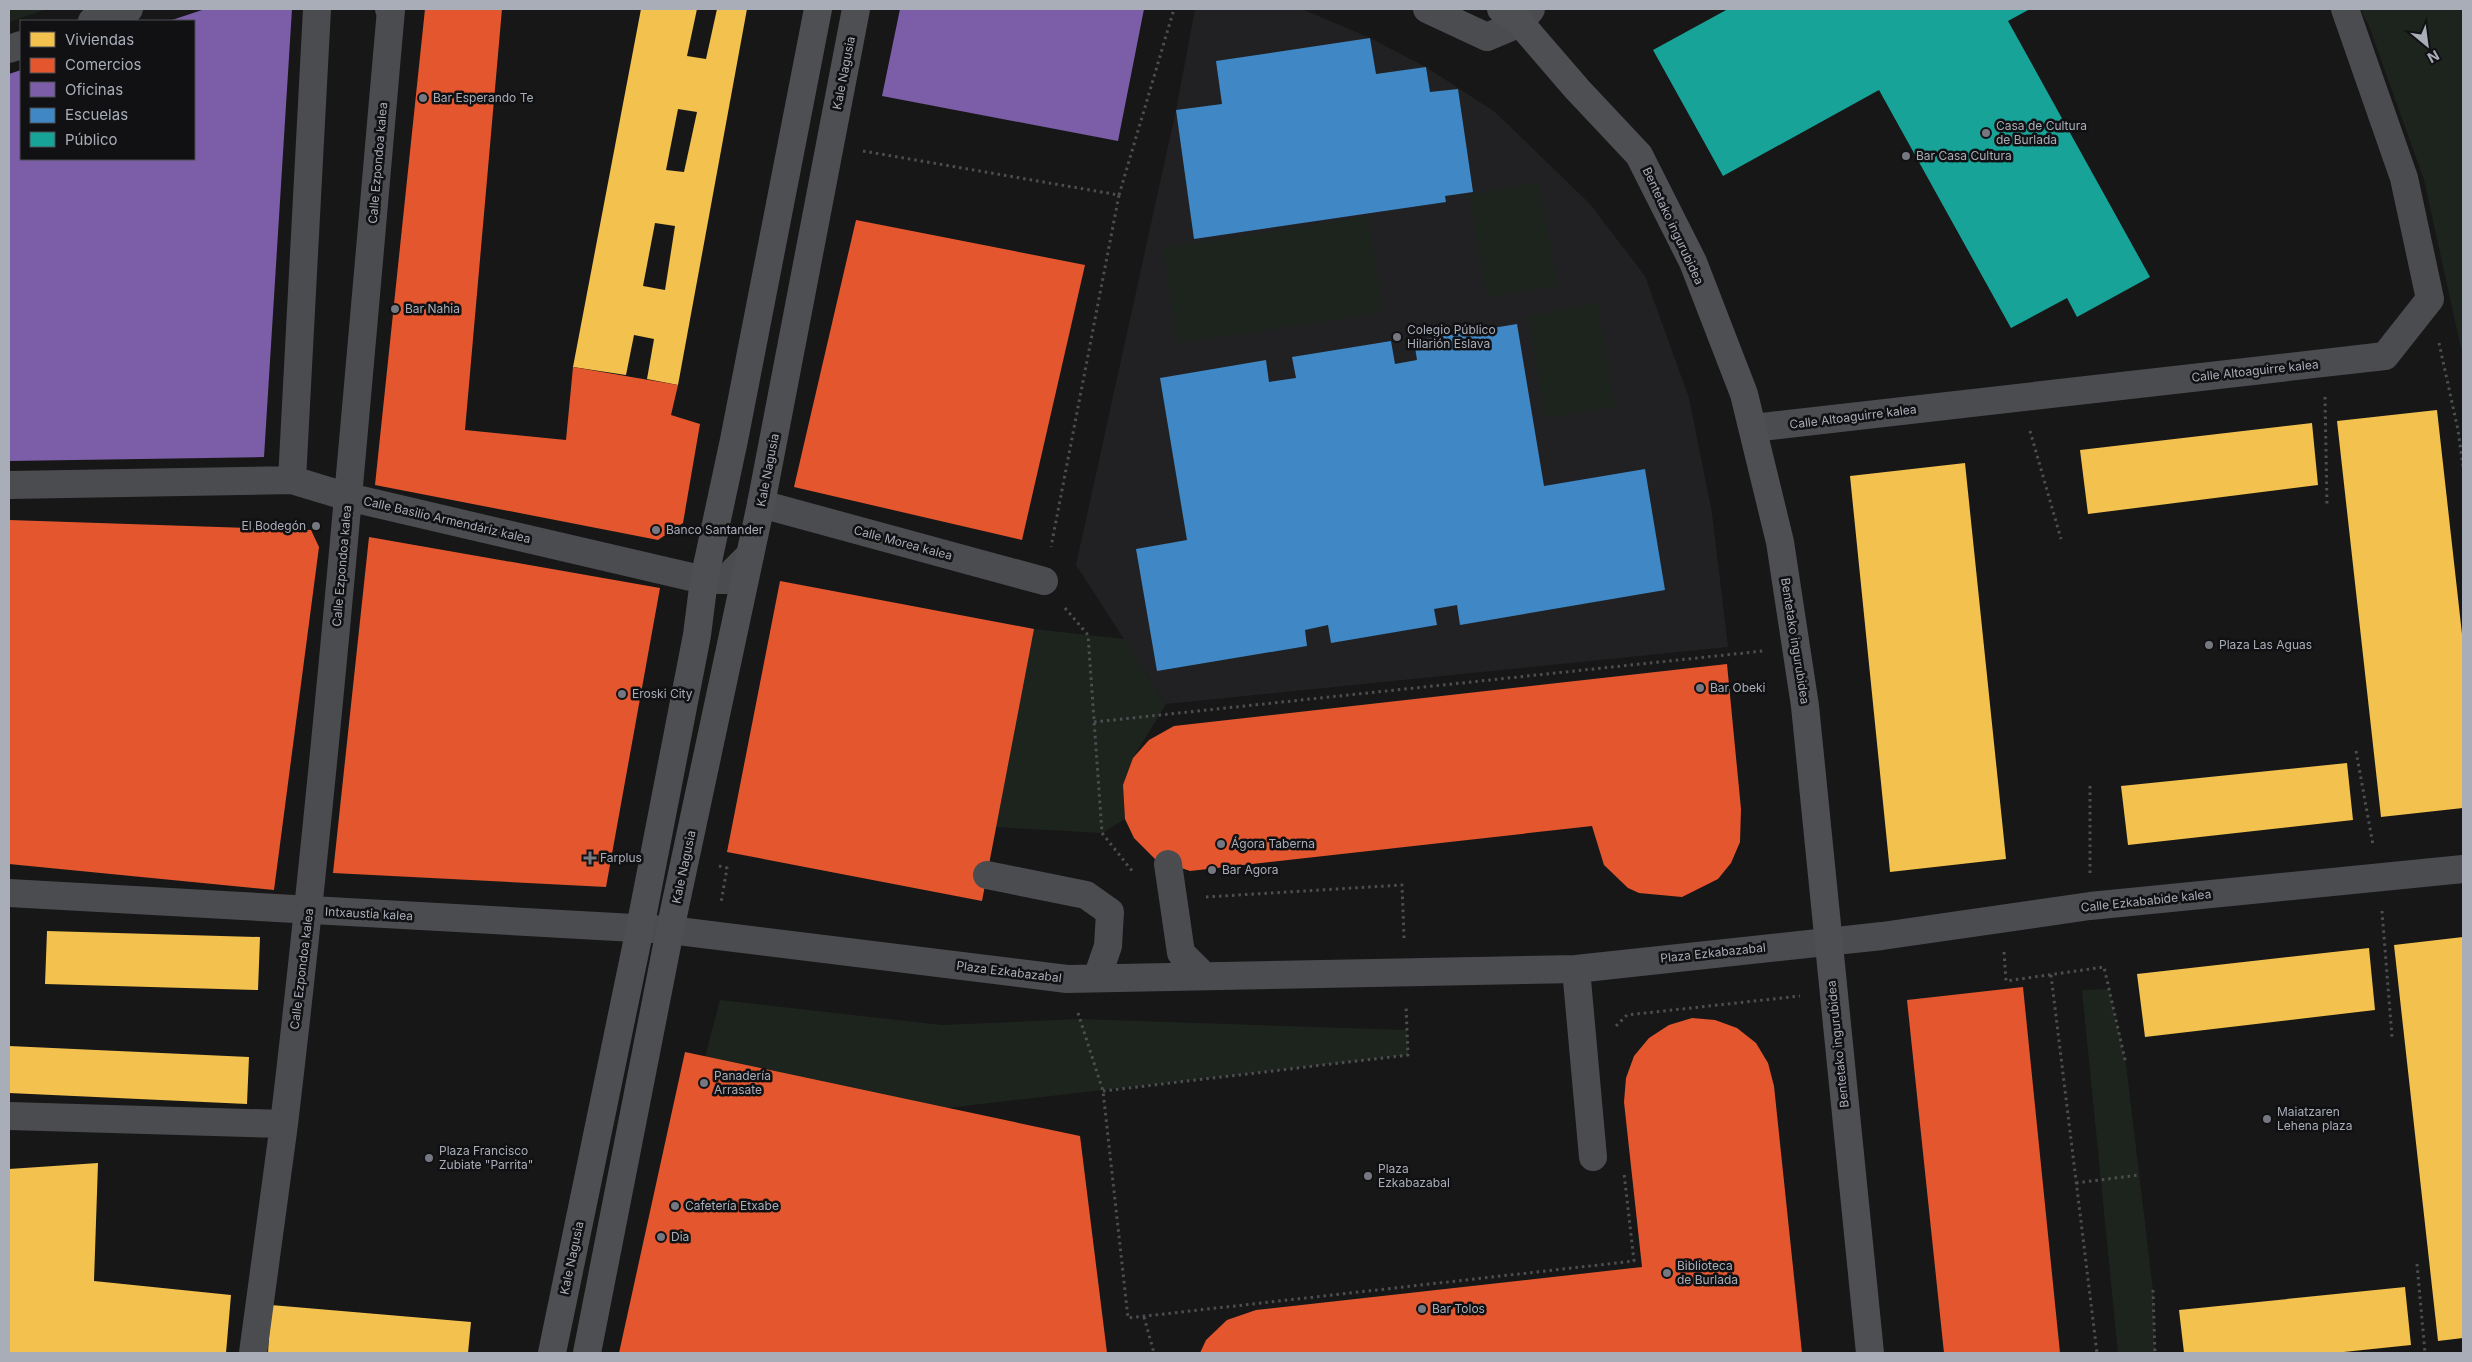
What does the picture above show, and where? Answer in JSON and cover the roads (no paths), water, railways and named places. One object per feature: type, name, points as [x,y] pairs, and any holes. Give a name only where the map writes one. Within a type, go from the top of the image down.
[{"type":"main road","name":"Kale Nagusia","points":[[552,1353],[640,928],[697,636],[704,580],[736,430],[818,9]]},
{"type":"main road","name":"Kale Nagusia","points":[[587,1353],[670,930],[761,504],[856,9]]},
{"type":"main road","name":"Bentetako ingurubidea","points":[[1517,13],[1577,89],[1639,155],[1693,262],[1744,394],[1753,428],[1780,542],[1805,706],[1870,1353]]},
{"type":"street","points":[[95,20],[129,9]]},
{"type":"street","points":[[292,480],[317,9]]},
{"type":"street","name":"Calle Ezpondoa kalea","points":[[253,1353],[284,1124],[309,911],[392,10],[389,9]]},
{"type":"street","points":[[1427,9],[1488,36],[1517,13]]},
{"type":"street","name":"Calle Altoaguirre kalea","points":[[1753,428],[2385,356],[2430,299],[2404,178],[2344,9]]},
{"type":"street","name":"Calle Basilio Armendáriz kalea","points":[[9,485],[292,480],[348,497],[704,580],[725,580],[750,555]]},
{"type":"street","name":"Calle Morea kalea","points":[[761,504],[1044,581]]},
{"type":"street","points":[[1168,864],[1181,953],[1204,976]]},
{"type":"street","name":"Calle Ezkababide kalea","points":[[1829,941],[1882,936],[2090,906],[2463,869]]},
{"type":"street","points":[[987,875],[1086,896],[1110,912],[1108,946],[1096,978]]},
{"type":"street","name":"Intxaustia kalea","points":[[9,893],[640,928]]},
{"type":"street","points":[[640,928],[670,930]]},
{"type":"street","name":"Plaza Ezkabazabal","points":[[670,930],[1067,979],[1576,969],[1829,941]]},
{"type":"street","points":[[1576,969],[1593,1158]]},
{"type":"street","points":[[9,1116],[284,1124]]},
{"type":"place","name":"Bar Esperando Te","points":[[423,98]]},
{"type":"place","name":"Casa de Cultura de Burlada","points":[[1986,133]]},
{"type":"place","name":"Bar Casa Cultura","points":[[1906,156]]},
{"type":"place","name":"Bar Nahia","points":[[395,309]]},
{"type":"place","name":"Colegio Público Hilarión Eslava","points":[[1397,337]]},
{"type":"place","name":"El Bodegón","points":[[316,526]]},
{"type":"place","name":"Banco Santander","points":[[656,530]]},
{"type":"place","name":"Plaza Las Aguas","points":[[2209,645]]},
{"type":"place","name":"Bar Obeki","points":[[1700,688]]},
{"type":"place","name":"Eroski City","points":[[622,694]]},
{"type":"place","name":"Ágora Taberna","points":[[1221,844]]},
{"type":"place","name":"Farplus","points":[[590,858]]},
{"type":"place","name":"Bar Agora","points":[[1212,870]]},
{"type":"place","name":"Panadería Arrasate","points":[[704,1083]]},
{"type":"place","name":"Maiatzaren Lehena plaza","points":[[2267,1119]]},
{"type":"place","name":"Plaza Francisco Zubiate \"Parrita\"","points":[[429,1158]]},
{"type":"place","name":"Plaza Ezkabazabal","points":[[1368,1176]]},
{"type":"place","name":"Cafetería Etxabe","points":[[675,1206]]},
{"type":"place","name":"Dia","points":[[661,1237]]},
{"type":"place","name":"Biblioteca de Burlada","points":[[1667,1273]]},
{"type":"place","name":"Bar Tolos","points":[[1422,1309]]}]
